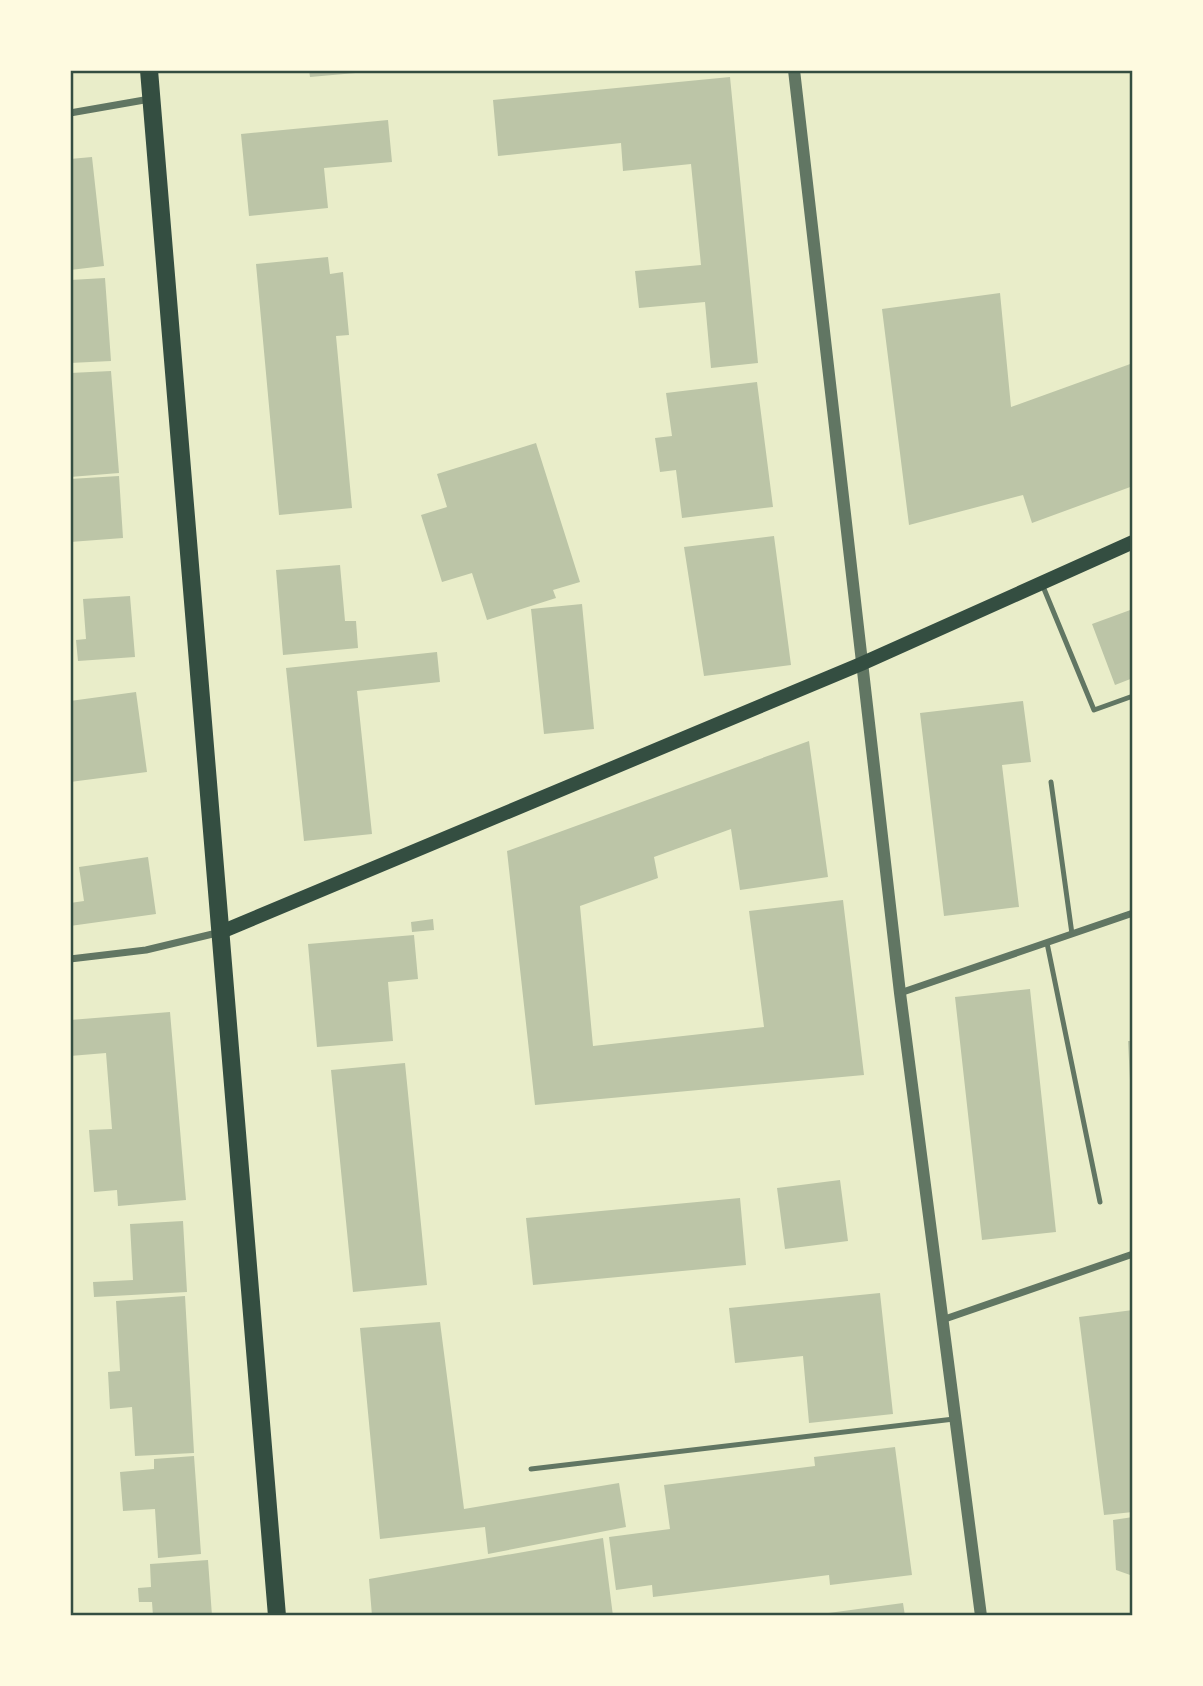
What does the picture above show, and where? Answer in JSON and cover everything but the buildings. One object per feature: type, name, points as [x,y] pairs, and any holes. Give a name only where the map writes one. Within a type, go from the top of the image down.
[{"type":"main road","points":[[149,70],[277,1616]]},
{"type":"main road","points":[[221,932],[861,664],[1133,542]]},
{"type":"street","points":[[794,70],[900,993],[981,1616]]},
{"type":"street","points":[[70,113],[151,99]]},
{"type":"street","points":[[900,993],[1133,913]]},
{"type":"street","points":[[70,959],[146,950],[221,932]]},
{"type":"street","points":[[941,1321],[1133,1254]]},
{"type":"lane","points":[[1042,584],[1094,710],[1133,696]]},
{"type":"lane","points":[[1051,782],[1072,934]]},
{"type":"lane","points":[[1047,943],[1100,1202]]},
{"type":"lane","points":[[531,1469],[954,1419]]}]
